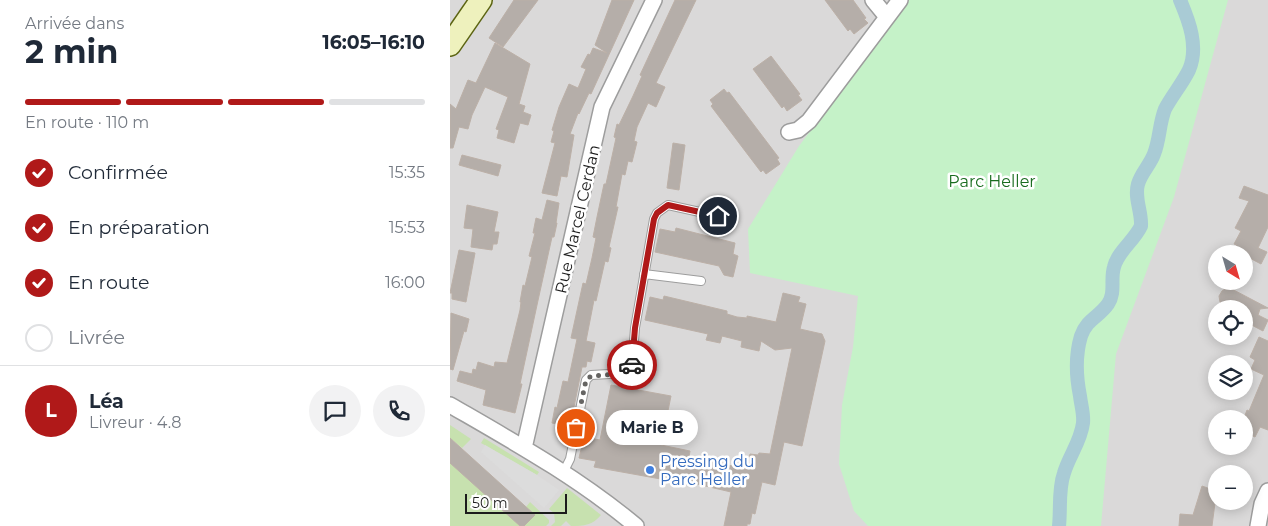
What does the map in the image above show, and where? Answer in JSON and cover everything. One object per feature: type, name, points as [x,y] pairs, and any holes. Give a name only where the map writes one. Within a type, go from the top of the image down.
[{"type":"main road","points":[[450,45],[456,24],[481,0]]},
{"type":"street","name":"Rue Marcel Cerdan","points":[[524,448],[602,107],[654,0]]},
{"type":"street","points":[[873,0],[887,17]]},
{"type":"street","points":[[789,132],[798,130],[809,121],[900,0]]},
{"type":"street","points":[[450,405],[563,472],[636,526]]},
{"type":"street","points":[[1258,526],[1262,504],[1268,491]]},
{"type":"lane","points":[[563,472],[570,459],[586,380],[591,376],[628,373],[632,367],[635,328],[654,219],[657,213],[668,205],[718,216]]},
{"type":"lane","points":[[644,274],[701,281]]},
{"type":"shaded area","points":[[450,0],[1268,0],[1268,526],[450,526]]},
{"type":"shaded area","points":[[485,445],[559,490],[544,508],[481,452]]},
{"type":"green space","name":"Parc Heller","points":[[909,0],[1228,0],[1174,197],[1116,354],[1101,526],[868,526],[854,511],[839,464],[842,405],[853,347],[858,296],[750,273],[748,229],[799,146]]},
{"type":"green space","points":[[450,425],[471,439],[462,448],[450,438]]},
{"type":"green space","points":[[484,438],[539,472],[537,475],[481,443]]},
{"type":"green space","points":[[450,463],[520,526],[450,526]]},
{"type":"green space","points":[[567,488],[601,515],[595,521],[584,525],[571,526],[566,521],[561,526],[551,526],[555,522],[554,513],[549,509]]},
{"type":"green space","points":[[530,502],[549,520],[546,526],[524,526],[535,515],[526,507]]},
{"type":"building","points":[[514,0],[538,0],[503,47],[489,38]]},
{"type":"building","points":[[612,0],[634,0],[591,94],[589,93],[578,113],[570,134],[574,135],[567,177],[561,176],[557,196],[542,193],[555,143],[551,142],[554,131],[552,130],[569,84],[578,88],[586,69],[581,67],[593,48],[607,53],[595,45]]},
{"type":"building","points":[[675,0],[696,0],[656,83],[665,87],[656,107],[648,103],[637,127],[634,141],[637,142],[632,162],[628,161],[625,175],[622,174],[608,262],[605,261],[596,301],[594,300],[586,341],[595,343],[591,362],[587,361],[586,367],[582,367],[570,427],[552,423],[563,381],[568,382],[577,339],[571,338],[583,283],[586,284],[592,258],[596,238],[593,237],[616,138],[614,137],[617,124],[619,125],[633,96],[642,76],[640,75]]},
{"type":"building","points":[[825,0],[853,0],[868,23],[854,34],[850,29],[848,31]]},
{"type":"building","points":[[495,43],[530,64],[519,104],[525,106],[523,112],[531,115],[528,125],[520,123],[514,143],[497,138],[499,130],[496,129],[508,97],[485,87],[472,115],[468,129],[459,127],[453,148],[450,148],[450,104],[456,109],[468,80],[476,83]]},
{"type":"building","points":[[771,56],[800,94],[798,95],[802,100],[787,111],[784,106],[782,108],[753,69]]},
{"type":"building","points":[[724,89],[727,93],[729,92],[779,158],[777,159],[780,164],[766,174],[763,170],[761,172],[711,106],[713,104],[710,100]]},
{"type":"building","points":[[673,143],[685,145],[679,190],[667,188]]},
{"type":"building","points":[[462,155],[501,165],[498,176],[459,165]]},
{"type":"building","points":[[1244,186],[1268,195],[1268,227],[1258,248],[1267,252],[1261,264],[1253,260],[1253,245],[1234,244],[1241,231],[1235,228],[1249,201],[1239,198]]},
{"type":"building","points":[[547,200],[559,203],[557,223],[554,237],[552,237],[515,413],[483,405],[486,390],[457,381],[460,371],[472,374],[473,369],[476,370],[478,362],[494,367],[495,362],[507,363],[520,310],[523,285],[525,286],[532,257],[529,256],[535,233],[533,233],[536,218],[542,220]]},
{"type":"building","points":[[467,205],[498,212],[494,232],[499,232],[497,244],[493,244],[492,250],[471,247],[473,229],[464,228]]},
{"type":"building","points":[[676,228],[735,243],[733,254],[738,256],[733,277],[724,275],[719,266],[655,252],[660,229],[675,232]]},
{"type":"building","points":[[459,250],[475,253],[466,302],[452,299],[452,293],[450,293]]},
{"type":"building","points":[[1234,290],[1253,300],[1220,300],[1219,296],[1222,291]]},
{"type":"building","points":[[783,293],[800,297],[798,302],[806,304],[800,329],[822,334],[825,341],[802,446],[784,442],[775,485],[762,482],[755,514],[752,513],[750,524],[747,524],[747,526],[724,526],[731,492],[684,481],[683,483],[594,467],[596,461],[579,458],[584,437],[600,440],[611,385],[671,396],[661,445],[690,451],[689,457],[747,469],[750,454],[770,454],[792,348],[775,350],[761,341],[759,351],[741,347],[742,341],[722,336],[720,343],[706,340],[708,334],[645,320],[650,297],[663,300],[664,296],[727,311],[727,314],[737,317],[747,318],[747,316],[776,322]]},
{"type":"building","points":[[1253,300],[1268,308],[1260,309],[1258,315],[1268,320],[1263,331],[1253,326]]},
{"type":"building","points":[[451,313],[469,319],[453,370],[450,369]]},
{"type":"building","points":[[1259,337],[1268,341],[1268,430],[1260,427],[1255,437],[1253,436],[1253,410],[1249,410],[1264,375],[1253,370],[1255,360],[1253,355],[1251,355]]},
{"type":"building","points":[[450,438],[535,515],[524,526],[520,526],[450,463]]},
{"type":"building","points":[[1202,486],[1208,488],[1208,510],[1214,510],[1212,526],[1179,526],[1180,514],[1193,515]]},
{"type":"waterway","points":[[1059,526],[1062,479],[1080,436],[1083,423],[1077,366],[1081,336],[1086,326],[1108,304],[1112,295],[1113,272],[1116,261],[1141,226],[1137,194],[1138,184],[1154,154],[1165,109],[1189,70],[1192,61],[1192,34],[1180,0]]},
{"type":"way so far","points":[[576,428],[586,380],[591,376],[608,373],[628,373],[632,365]]},
{"type":"place","name":"Marie B","points":[[576,428]]},
{"type":"place","name":"Pressing du Parc Heller","points":[[650,470]]},
{"type":"route","points":[[632,365],[635,328],[654,219],[657,213],[668,205],[718,216]]}]
